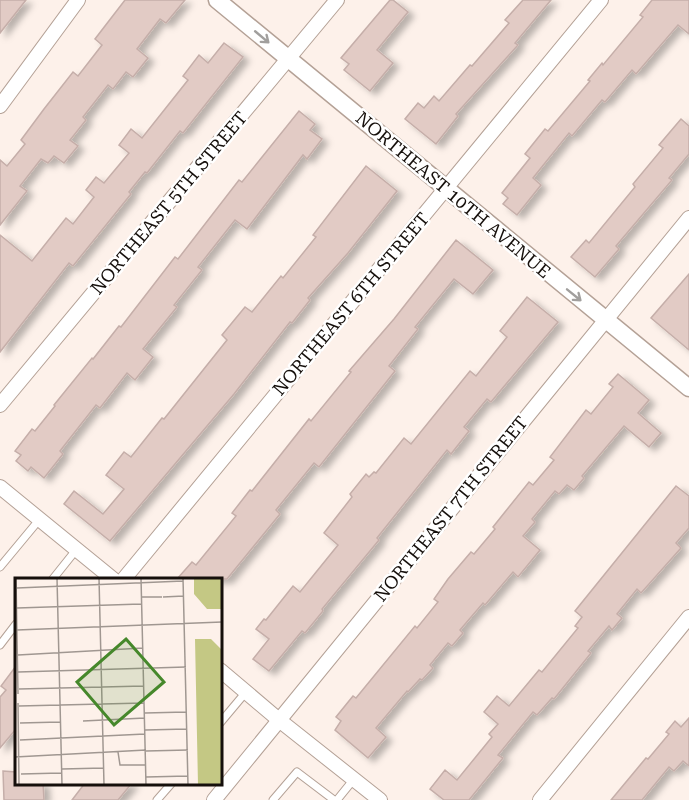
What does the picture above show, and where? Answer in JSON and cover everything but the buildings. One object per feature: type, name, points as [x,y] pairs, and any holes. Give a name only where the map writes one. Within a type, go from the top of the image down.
[{"type":"street","points":[[0,106],[78,0]]},
{"type":"street","name":"NORTHEAST 10TH AVENUE","points":[[217,0],[689,388]]},
{"type":"street","name":"NORTHEAST 5TH STREET","points":[[0,405],[337,0]]},
{"type":"street","name":"NORTHEAST 6TH STREET","points":[[124,578],[601,0]]},
{"type":"street","name":"NORTHEAST 7TH STREET","points":[[214,800],[689,218]]},
{"type":"street","points":[[0,487],[113,578]]},
{"type":"street","points":[[540,800],[689,617]]},
{"type":"street","points":[[222,672],[380,800]]},
{"type":"lane","points":[[0,567],[39,520]]},
{"type":"lane","points":[[53,578],[76,550]]},
{"type":"lane","points":[[0,645],[15,625]]},
{"type":"lane","points":[[222,721],[246,692]]},
{"type":"lane","points":[[273,800],[297,772],[336,800],[354,779]]},
{"type":"lane","points":[[157,800],[169,785]]}]
